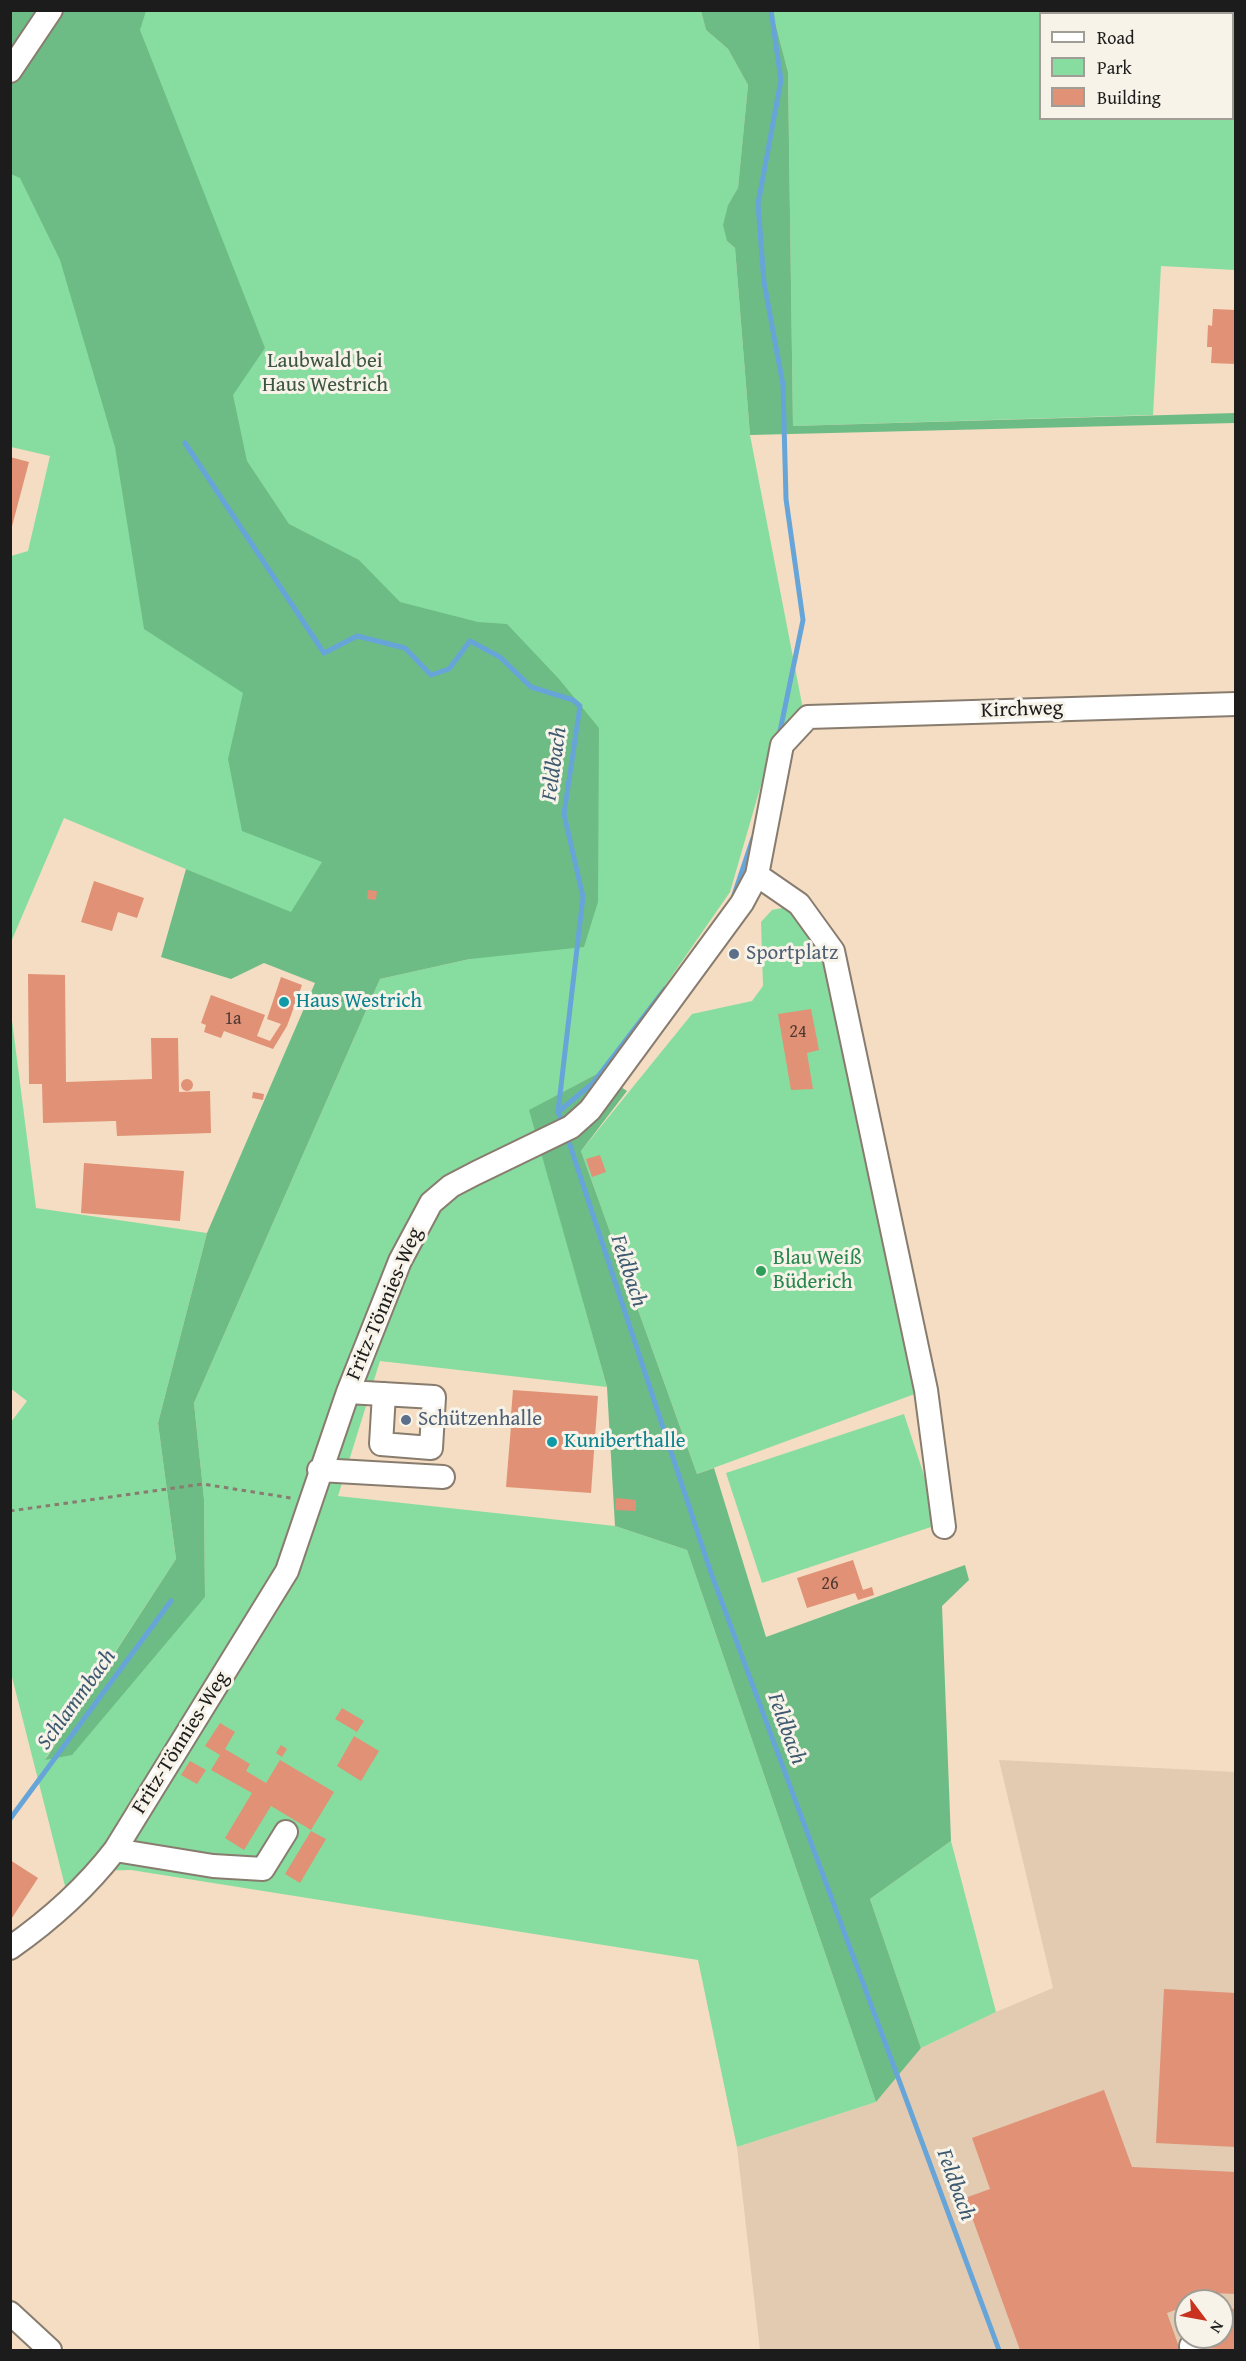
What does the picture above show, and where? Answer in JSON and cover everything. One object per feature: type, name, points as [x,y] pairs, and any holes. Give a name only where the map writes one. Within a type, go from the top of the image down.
[{"type":"street","points":[[10,71],[49,12]]},
{"type":"street","name":"Kirchweg","points":[[808,717],[1236,704]]},
{"type":"street","name":"Fritz-Tönnies-Weg","points":[[10,1948],[38,1929],[91,1881],[115,1850],[286,1571],[300,1538],[319,1470],[348,1392],[400,1261],[431,1203],[451,1186],[565,1131],[590,1110],[617,1077],[742,903],[757,875],[782,745],[808,717]]},
{"type":"street","points":[[757,875],[799,904],[833,951],[926,1390],[944,1527]]},
{"type":"street","points":[[348,1392],[384,1394]]},
{"type":"street","points":[[319,1470],[443,1477]]},
{"type":"street","points":[[115,1850],[213,1866],[263,1869],[286,1832]]},
{"type":"street","points":[[10,2313],[50,2350]]},
{"type":"path","points":[[10,1511],[203,1484],[294,1498],[310,1498]]},
{"type":"shaded area","points":[[999,1760],[1235,1772],[1235,2350],[760,2350],[737,2147],[876,2102],[921,2048],[1053,1988]]},
{"type":"green space","points":[[10,11],[146,11],[140,30],[265,348],[233,395],[247,461],[289,524],[359,560],[400,602],[478,622],[507,624],[559,679],[599,728],[598,902],[584,947],[470,959],[380,979],[194,1403],[204,1499],[205,1597],[72,1755],[45,1760],[176,1559],[158,1423],[207,1233],[315,983],[264,963],[231,979],[161,957],[186,869],[291,912],[322,862],[242,831],[228,759],[243,693],[144,629],[115,447],[60,260],[20,178],[11,174]]},
{"type":"green space","name":"Laubwald bei Haus Westrich","points":[[74,11],[701,11],[706,30],[728,49],[748,85],[738,189],[728,205],[727,241],[735,248],[750,435],[803,709],[770,754],[730,892],[608,1068],[530,1110],[607,1387],[380,1361],[338,1496],[615,1526],[687,1550],[876,2102],[737,2147],[698,1960],[131,1870],[87,1871],[67,1894],[11,1673],[11,1422],[27,1401],[10,1388],[10,1005],[36,1208],[207,1233],[158,1423],[176,1559],[45,1759],[205,1597],[204,1499],[194,1403],[380,979],[470,959],[366,967],[255,898],[64,818],[11,942],[11,556],[28,551],[50,456],[11,447],[11,94]]},
{"type":"green space","points":[[701,11],[772,11],[788,72],[793,426],[1235,413],[1235,423],[750,435],[735,248],[727,241],[723,225],[728,205],[738,188],[748,85],[728,49],[706,30]]},
{"type":"green space","points":[[772,11],[1166,11],[1039,12],[1039,120],[1234,120],[1235,104],[1235,270],[1161,266],[1153,415],[793,426],[788,72]]},
{"type":"green space","name":"Blau Weiß Büderich","points":[[798,905],[830,952],[923,1391],[697,1474],[581,1151],[692,1014],[752,1001],[763,986],[761,922],[772,910]]},
{"type":"green space","points":[[608,1068],[609,1079],[627,1091],[581,1151],[697,1474],[714,1468],[766,1637],[965,1565],[969,1580],[942,1606],[951,1841],[870,1899],[921,2048],[876,2102],[687,1550],[615,1526],[607,1387],[529,1110]]},
{"type":"green space","points":[[904,1414],[940,1524],[762,1583],[726,1473]]},
{"type":"green space","points":[[951,1841],[996,2012],[921,2048],[870,1899]]},
{"type":"building","points":[[1213,309],[1236,310],[1236,364],[1211,363],[1212,347],[1207,347],[1208,325],[1212,326]]},
{"type":"building","points":[[10,457],[29,462],[11,530],[10,530]]},
{"type":"building","points":[[94,881],[144,898],[137,918],[118,912],[112,931],[81,922]]},
{"type":"building","points":[[368,890],[377,891],[376,900],[367,899]]},
{"type":"building","points":[[28,974],[65,975],[66,1082],[152,1079],[151,1038],[178,1038],[179,1092],[210,1091],[211,1133],[117,1136],[116,1121],[43,1123],[42,1084],[29,1084]]},
{"type":"building","points":[[281,977],[302,985],[287,1026],[273,1049],[224,1031],[221,1038],[204,1032],[206,1025],[201,1023],[211,995],[265,1015],[257,1036],[270,1041],[281,1024],[267,1019]]},
{"type":"building","points":[[811,1009],[819,1050],[807,1053],[813,1089],[791,1090],[778,1014]]},
{"type":"building","points":[[189,1079],[193,1085],[189,1091],[185,1091],[181,1083]]},
{"type":"building","points":[[253,1092],[264,1094],[263,1100],[252,1098]]},
{"type":"building","points":[[600,1155],[606,1172],[592,1177],[586,1159]]},
{"type":"building","points":[[84,1163],[184,1171],[180,1221],[81,1213]]},
{"type":"building","name":"Kuniberthalle","points":[[513,1390],[598,1396],[591,1493],[506,1487],[511,1426],[514,1426],[515,1415],[511,1415]]},
{"type":"building","points":[[616,1498],[636,1500],[636,1511],[615,1510]]},
{"type":"building","points":[[853,1560],[863,1590],[872,1587],[874,1595],[858,1600],[855,1593],[807,1608],[797,1578]]},
{"type":"building","points":[[342,1708],[364,1721],[357,1732],[335,1719]]},
{"type":"building","points":[[220,1723],[235,1732],[225,1749],[250,1764],[246,1771],[266,1783],[280,1760],[334,1792],[311,1830],[271,1806],[244,1850],[225,1838],[252,1793],[211,1770],[220,1755],[205,1746]]},
{"type":"building","points":[[354,1736],[379,1751],[361,1781],[337,1766]]},
{"type":"building","points":[[281,1745],[287,1749],[282,1757],[276,1753]]},
{"type":"building","points":[[190,1761],[206,1770],[197,1784],[181,1775]]},
{"type":"building","points":[[311,1831],[326,1839],[300,1883],[285,1874]]},
{"type":"building","points":[[10,1860],[38,1878],[10,1921]]},
{"type":"building","points":[[1164,1989],[1236,1993],[1236,2147],[1156,2143]]},
{"type":"building","points":[[1104,2090],[1132,2167],[1236,2172],[1236,2294],[1234,2294],[1234,2289],[1174,2289],[1174,2310],[1167,2313],[1174,2333],[1174,2349],[1180,2350],[1020,2350],[965,2198],[990,2189],[972,2138]]},
{"type":"building","points":[[1234,2309],[1236,2309],[1236,2350],[1220,2349],[1234,2349]]},
{"type":"waterway","points":[[771,10],[781,80],[758,204],[764,282],[783,385],[786,499],[803,620],[779,736]]},
{"type":"waterway","name":"Feldbach","points":[[185,443],[324,653],[357,636],[405,648],[431,675],[449,669],[470,641],[500,657],[531,687],[573,700],[580,706],[564,814],[583,897],[558,1112],[563,1124]]},
{"type":"waterway","points":[[733,898],[753,838]]},
{"type":"waterway","points":[[558,1112],[593,1083],[665,989]]},
{"type":"waterway","name":"Feldbach","points":[[567,1136],[710,1570],[999,2350]]},
{"type":"waterway","name":"Schlammbach","points":[[10,1819],[171,1601]]},
{"type":"place","name":"Sportplatz","points":[[734,954]]},
{"type":"place","name":"Haus Westrich","points":[[284,1002]]},
{"type":"place","name":"Blau Weiß Büderich","points":[[761,1271]]},
{"type":"place","name":"Schützenhalle","points":[[406,1420]]},
{"type":"place","name":"Kuniberthalle","points":[[552,1442]]}]
